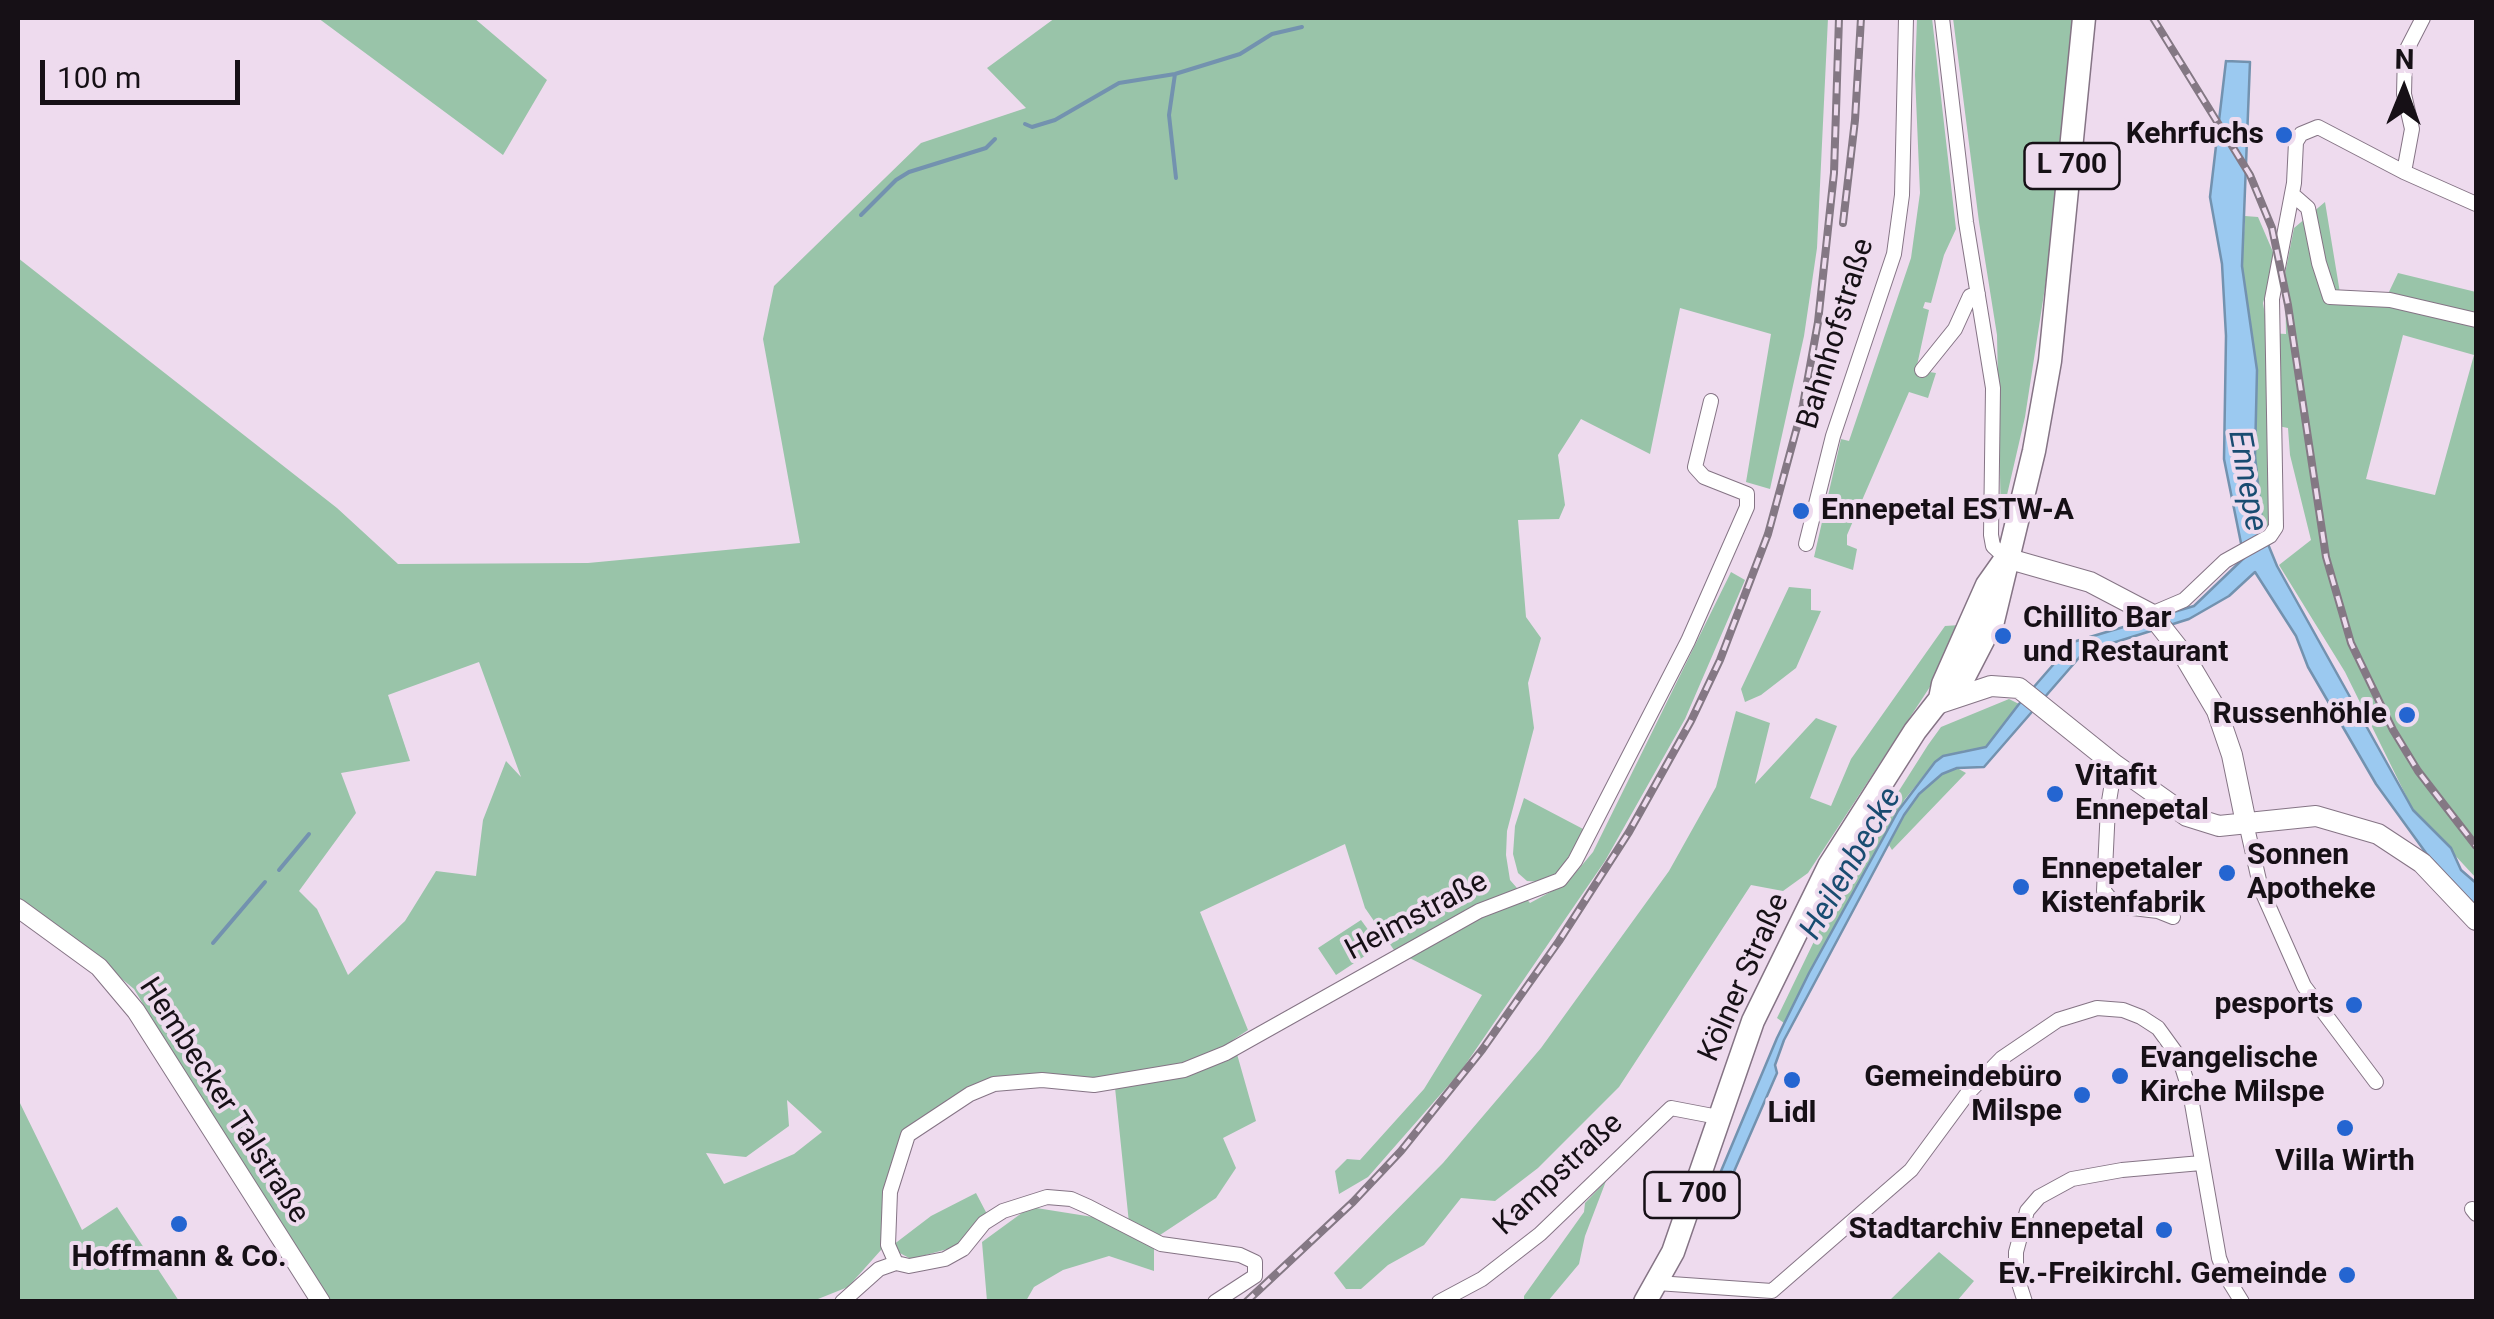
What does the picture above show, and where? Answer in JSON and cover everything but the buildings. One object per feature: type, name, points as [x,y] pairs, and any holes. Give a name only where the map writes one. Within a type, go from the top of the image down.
[{"type":"main road","name":"Kölner Straße","points":[[1652,1295],[1673,1252],[1753,1021],[1829,866],[1890,768],[1939,701],[1962,682],[1959,672],[1993,620],[2006,558],[2021,513],[2050,364],[2084,18]]},
{"type":"main road","points":[[2006,558],[2090,582],[2158,622],[2185,657],[2217,711],[2232,755],[2246,823]]},
{"type":"main road","points":[[1959,672],[2002,674],[2016,682],[2115,766],[2199,822],[2219,826],[2316,816],[2378,834],[2422,863],[2476,920]]},
{"type":"main road","points":[[1939,701],[1990,686],[2029,694]]},
{"type":"street","name":"Bahnhofstraße","points":[[1806,544],[1833,436],[1894,254],[1902,195],[1906,18]]},
{"type":"street","points":[[1942,18],[1966,222],[1993,388],[1992,546],[2006,558]]},
{"type":"street","points":[[2404,172],[2412,129],[2404,94],[2405,54],[2423,18]]},
{"type":"street","points":[[2158,622],[2225,561],[2270,536],[2276,527],[2272,299],[2292,194],[2296,142],[2301,134],[2313,127],[2324,129],[2404,172],[2476,204]]},
{"type":"street","points":[[2292,194],[2308,208],[2318,263],[2330,297],[2390,300],[2476,320]]},
{"type":"street","points":[[1922,370],[1955,329],[1970,296],[1978,294]]},
{"type":"street","name":"Heimstraße","points":[[896,1262],[888,1245],[890,1192],[908,1135],[970,1094],[994,1084],[1042,1080],[1094,1085],[1184,1070],[1226,1053],[1479,911],[1560,880],[1575,861],[1679,658],[1747,506],[1747,494],[1704,478],[1695,467],[1711,402]]},
{"type":"street","points":[[2115,766],[2108,807],[2104,891],[2116,906],[2158,911],[2173,917]]},
{"type":"street","points":[[2246,823],[2261,889],[2304,986],[2376,1082]]},
{"type":"street","name":"Hembecker Talstraße","points":[[18,908],[98,967],[136,1010],[322,1302]]},
{"type":"street","points":[[1652,1295],[1772,1291],[1911,1170],[1964,1098],[2020,1044],[2080,1011],[2123,1010],[2158,1028],[2180,1057],[2190,1092],[2219,1258],[2242,1302]]},
{"type":"street","name":"Kampstraße","points":[[1439,1302],[1482,1279],[1526,1246],[1672,1108],[1718,1117]]},
{"type":"street","points":[[2025,1302],[2016,1274],[2016,1252],[2027,1211],[2039,1196],[2072,1179],[2138,1168],[2201,1164]]},
{"type":"street","points":[[842,1302],[868,1277],[896,1262],[909,1266],[945,1259],[963,1249],[984,1223],[1047,1197],[1071,1199],[1161,1244],[1240,1255],[1255,1262],[1255,1276],[1215,1302]]},
{"type":"green space","points":[[318,18],[474,18],[547,80],[503,155]]},
{"type":"green space","points":[[1055,18],[1828,18],[1817,248],[1804,336],[1770,489],[1746,482],[1771,334],[1680,308],[1650,454],[1581,419],[1558,455],[1565,505],[1559,519],[1518,520],[1526,617],[1541,638],[1528,683],[1534,728],[1507,831],[1506,855],[1510,880],[1530,903],[1567,883],[1593,852],[1731,572],[1745,580],[1685,719],[1605,861],[1461,1071],[1368,1177],[1339,1194],[1335,1171],[1347,1159],[1360,1160],[1424,1089],[1482,995],[1394,950],[1365,908],[1345,844],[1200,912],[1248,1030],[1233,1040],[1256,1121],[1223,1138],[1236,1168],[1216,1198],[1157,1237],[1129,1223],[1114,1078],[1043,1075],[993,1079],[904,1133],[883,1206],[881,1250],[848,1287],[813,1301],[331,1301],[255,1190],[134,989],[68,934],[18,901],[18,258],[337,508],[398,564],[588,563],[800,543],[763,339],[774,286],[921,143],[1026,108],[987,68]],"holes":[[[479,662],[521,777],[506,761],[483,820],[476,876],[436,871],[405,921],[348,975],[317,909],[299,891],[356,813],[341,773],[410,761],[388,695]],[[787,1100],[822,1132],[794,1154],[724,1184],[706,1153],[746,1157],[789,1126]]]},
{"type":"green space","points":[[1917,18],[1932,18],[1956,229],[1944,255],[1931,303],[1925,302],[1923,308],[1929,310],[1916,370],[1936,373],[1928,398],[1909,392],[1847,535],[1847,545],[1857,549],[1853,570],[1814,557],[1841,439],[1849,441],[1911,258],[1920,193]]},
{"type":"green space","points":[[1953,18],[2073,18],[2058,203],[2025,417],[2001,521],[1997,335]]},
{"type":"green space","points":[[2325,202],[2340,293],[2388,294],[2398,273],[2476,292],[2476,878],[2413,810],[2345,672],[2279,565],[2311,540],[2290,455],[2288,428],[2273,425],[2273,519],[2263,532],[2255,456],[2257,370],[2242,266],[2245,216],[2258,217],[2276,259],[2263,303],[2268,333],[2286,334],[2285,274],[2294,228]],"holes":[[[2403,335],[2474,355],[2435,495],[2366,479]]]},
{"type":"green space","points":[[1789,587],[1811,589],[1811,610],[1821,611],[1796,668],[1761,695],[1745,702],[1741,689]]},
{"type":"green space","points":[[1960,625],[1939,673],[1808,873],[1783,891],[1751,885],[1619,1087],[1538,1168],[1495,1201],[1461,1198],[1424,1245],[1388,1265],[1361,1289],[1346,1289],[1334,1273],[1443,1163],[1541,1048],[1669,871],[1716,787],[1736,711],[1770,723],[1755,784],[1816,718],[1837,726],[1810,798],[1831,806],[1851,759],[1945,626]]},
{"type":"green space","points":[[2009,699],[2019,704],[1986,747],[1935,762],[1905,799],[1784,1023],[1777,1018],[1848,871],[1928,745],[1941,727]]},
{"type":"green space","points":[[1957,768],[1966,773],[1892,850],[1889,845],[1919,794],[1942,774]]},
{"type":"green space","points":[[1524,798],[1585,830],[1559,872],[1543,882],[1527,881],[1518,873],[1513,854],[1515,826]]},
{"type":"green space","points":[[1361,920],[1380,946],[1336,975],[1318,948]]},
{"type":"green space","points":[[18,1099],[82,1230],[117,1207],[179,1301],[18,1301]]},
{"type":"green space","points":[[1606,1181],[1579,1264],[1548,1301],[1524,1301],[1584,1212],[1585,1203]]},
{"type":"green space","points":[[976,1193],[988,1216],[955,1247],[911,1259],[896,1251],[893,1245],[931,1216]]},
{"type":"green space","points":[[1030,1207],[1093,1217],[1154,1246],[1154,1271],[1109,1256],[1063,1270],[1034,1287],[1026,1301],[987,1301],[982,1242]]},
{"type":"green space","points":[[1939,1252],[1974,1281],[1957,1301],[1889,1301]]},
{"type":"water","name":"Ennepe","points":[[2226,61],[2250,62],[2242,266],[2257,370],[2255,456],[2263,532],[2277,566],[2413,810],[2451,848],[2461,870],[2476,883],[2476,906],[2426,853],[2376,784],[2308,667],[2296,636],[2255,572],[2229,596],[2189,619],[2084,652],[1984,767],[1957,768],[1942,774],[1919,794],[1904,815],[1784,1040],[1775,1065],[1777,1073],[1729,1183],[1716,1183],[1809,973],[1898,811],[1935,762],[1943,756],[1986,747],[2073,642],[2194,606],[2244,558],[2224,459],[2226,336],[2222,264],[2210,197]]},
{"type":"waterway","points":[[1025,124],[1032,127],[1055,120],[1119,83],[1175,74],[1240,54],[1272,34],[1302,27]]},
{"type":"waterway","points":[[1175,74],[1169,115],[1176,178]]},
{"type":"waterway","points":[[861,215],[909,172],[986,148],[995,139]]},
{"type":"waterway","points":[[279,870],[309,834]]},
{"type":"waterway","points":[[213,943],[265,882]]},
{"type":"railway","points":[[1246,1302],[1353,1202],[1401,1151],[1482,1050],[1629,832],[1720,660],[1768,534],[1803,405],[1818,322],[1834,173],[1839,18]]},
{"type":"railway","points":[[1843,223],[1861,18]]},
{"type":"railway","points":[[2153,18],[2250,175],[2272,228],[2288,305],[2326,557],[2351,643],[2393,730],[2418,771],[2476,846]]},
{"type":"place","name":"Kehrfuchs","points":[[2284,135]]},
{"type":"place","name":"Ennepetal ESTW-A","points":[[1801,511]]},
{"type":"place","name":"Chillito Bar und Restaurant","points":[[2003,636]]},
{"type":"place","name":"Russenhöhle","points":[[2407,715]]},
{"type":"place","name":"Vitafit Ennepetal","points":[[2055,794]]},
{"type":"place","name":"Sonnen Apotheke","points":[[2227,873]]},
{"type":"place","name":"Ennepetaler Kistenfabrik","points":[[2021,887]]},
{"type":"place","name":"pesports","points":[[2354,1005]]},
{"type":"place","name":"Evangelische Kirche Milspe","points":[[2120,1076]]},
{"type":"place","name":"Lidl","points":[[1792,1080]]},
{"type":"place","name":"Gemeindebüro Milspe","points":[[2082,1095]]},
{"type":"place","name":"Villa Wirth","points":[[2345,1128]]},
{"type":"place","name":"Hoffmann & Co.","points":[[179,1224]]},
{"type":"place","name":"Stadtarchiv Ennepetal","points":[[2164,1230]]},
{"type":"place","name":"Ev.-Freikirchl. Gemeinde","points":[[2347,1275]]},
{"type":"water label","name":"Heilenbecke","points":[[1852,864]]}]
